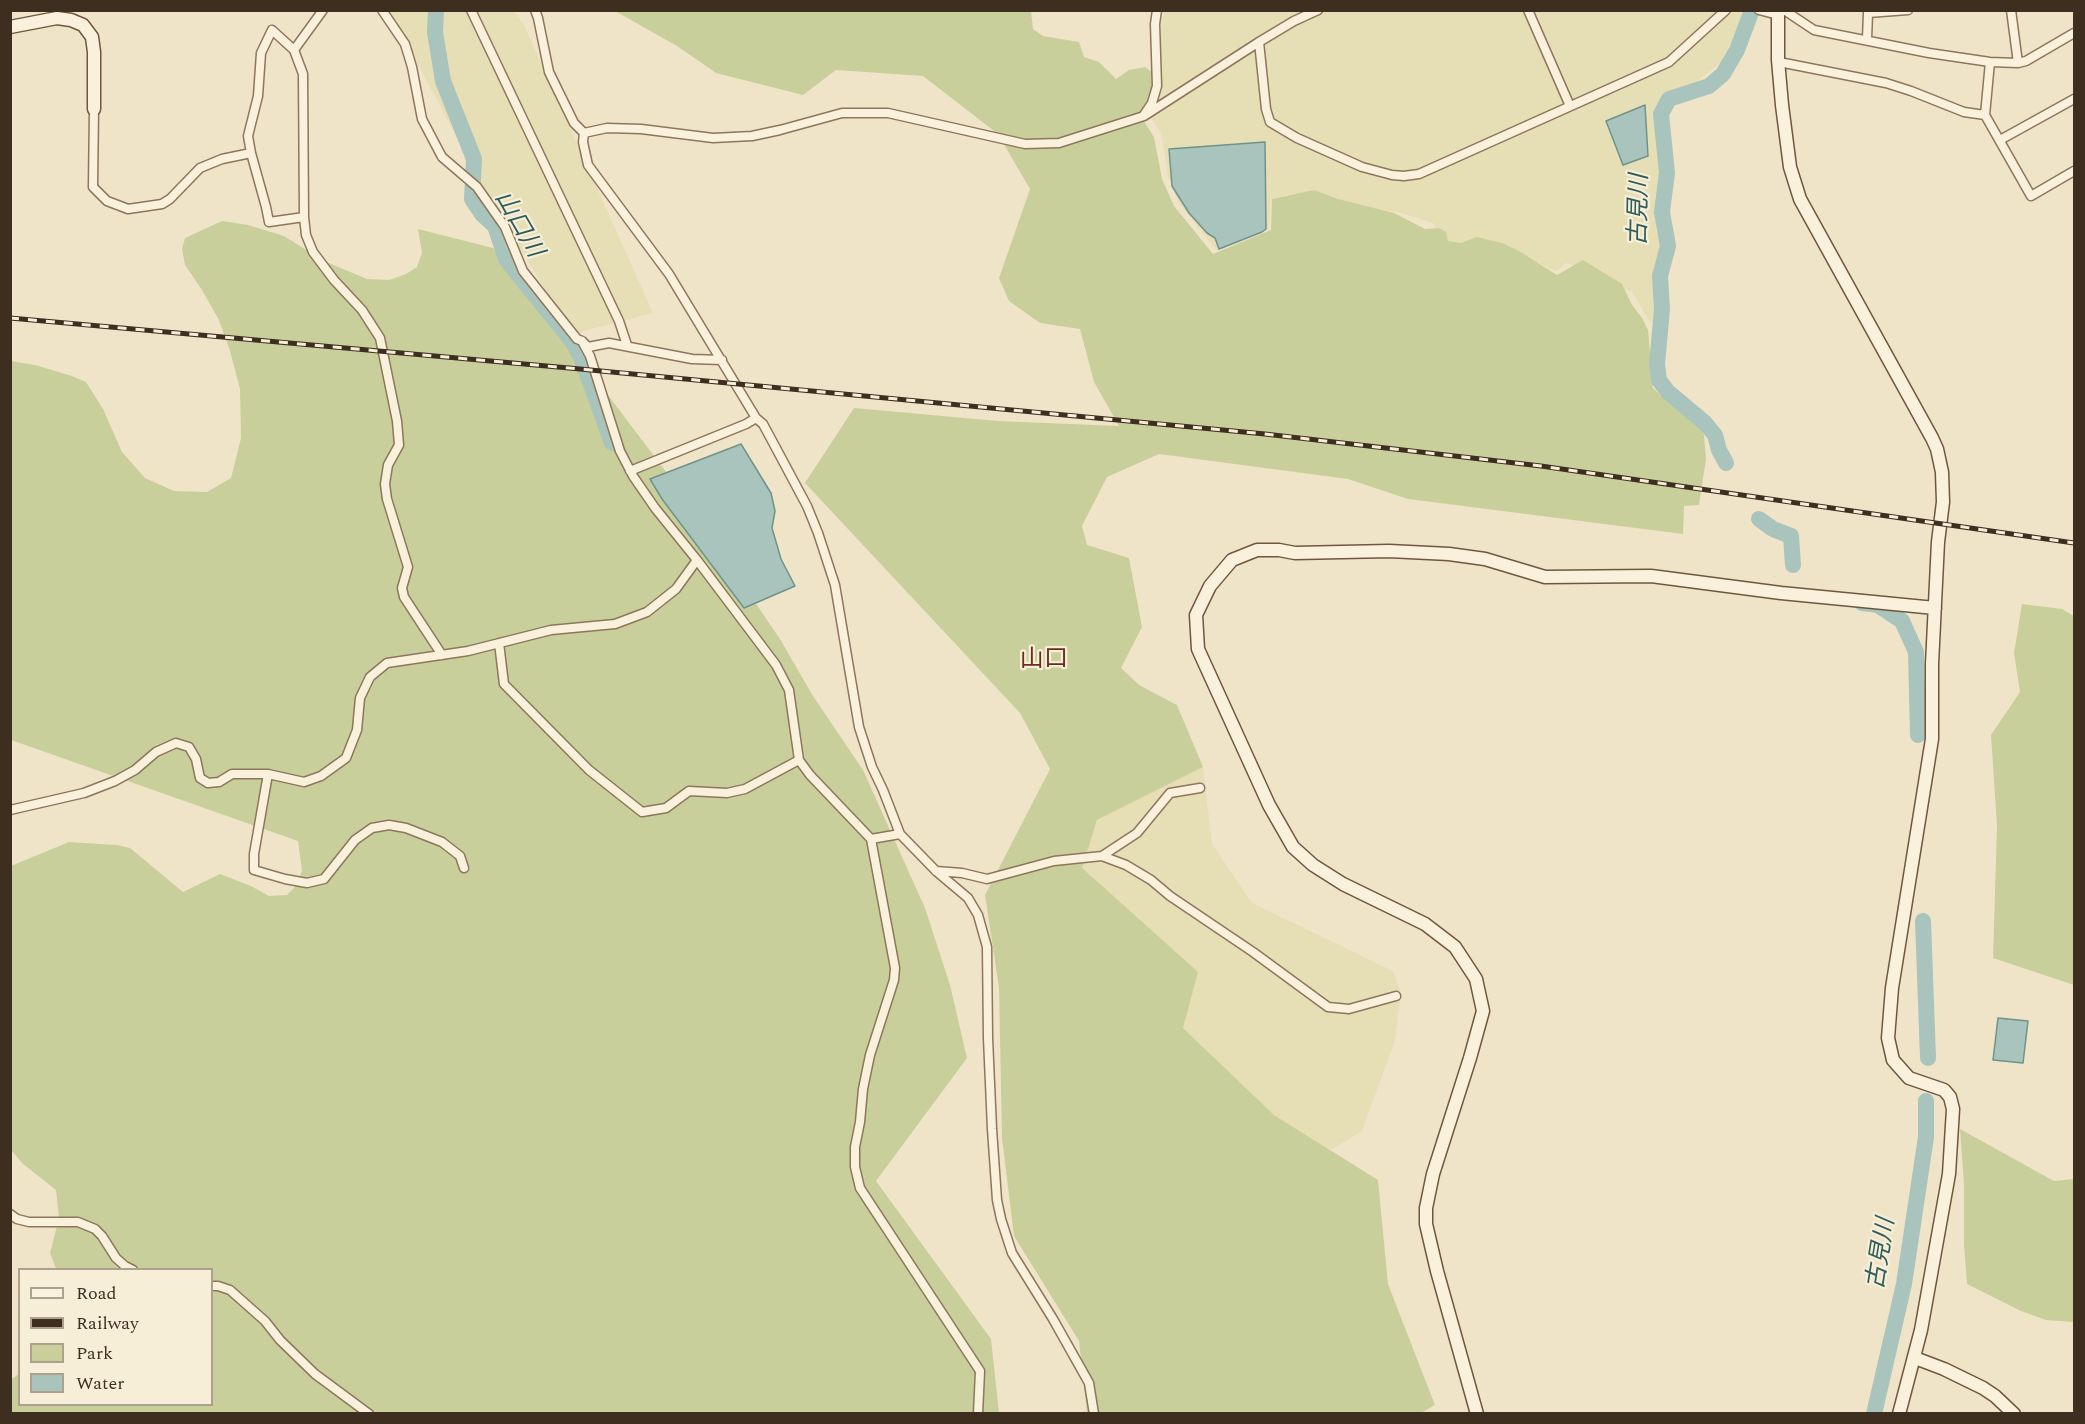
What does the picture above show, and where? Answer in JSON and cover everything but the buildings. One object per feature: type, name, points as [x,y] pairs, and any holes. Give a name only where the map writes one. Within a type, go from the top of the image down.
[{"type":"street","points":[[294,50],[323,10]]},
{"type":"street","points":[[382,10],[405,44],[422,119],[442,157],[477,187],[505,227],[523,272],[577,339],[588,348],[609,343],[692,359],[722,360]]},
{"type":"street","points":[[471,10],[619,321],[627,345]]},
{"type":"street","points":[[535,10],[549,72],[574,123],[585,133]]},
{"type":"street","points":[[1144,116],[1152,103],[1157,87],[1155,24],[1157,10]]},
{"type":"street","points":[[585,133],[607,128],[630,128],[713,138],[752,136],[842,113],[888,113],[1025,144],[1059,143],[1144,116],[1259,42],[1318,10]]},
{"type":"street","points":[[1528,10],[1570,106]]},
{"type":"street","points":[[1259,42],[1266,110],[1270,122],[1297,138],[1362,166],[1398,176],[1419,174],[1672,60],[1726,10]]},
{"type":"street","points":[[1759,10],[1780,12],[1814,30],[1929,53],[1990,62],[2026,61],[2074,33]]},
{"type":"street","points":[[1867,39],[1868,13],[1908,10]]},
{"type":"street","points":[[2011,10],[2018,63]]},
{"type":"street","points":[[1780,12],[1779,62],[1790,167],[1800,199],[1894,366],[1937,449],[1942,472],[1943,502],[1938,542],[1932,664],[1932,739],[1894,977],[1888,1038],[1893,1060],[1909,1078],[1944,1089],[1950,1097],[1953,1109],[1949,1174],[1915,1358],[1899,1413]]},
{"type":"street","points":[[10,27],[57,18],[83,25],[92,37],[93,187],[107,201],[128,209],[162,204],[170,200],[200,168],[222,159],[251,153]]},
{"type":"street","points":[[304,217],[269,222],[248,136],[258,96],[261,53],[272,30],[294,50],[303,74],[306,236],[313,252],[334,280],[362,310],[380,338],[397,421],[399,445],[388,465],[385,484],[387,499],[408,567],[402,588],[404,597],[442,655]]},
{"type":"street","points":[[1779,62],[1886,83],[1964,112],[1985,115]]},
{"type":"street","points":[[1990,62],[1985,115],[2031,195],[2074,171]]},
{"type":"street","points":[[2000,140],[2074,99]]},
{"type":"street","points":[[585,133],[583,148],[588,165],[669,274],[756,418],[763,424],[807,506],[835,585],[859,727],[872,767],[900,834],[936,871],[968,898],[978,915],[987,947],[987,1018],[992,1129],[1000,1219],[1012,1253],[1089,1383],[1094,1413]]},
{"type":"street","points":[[582,341],[590,356],[620,450],[630,471],[655,508],[698,560],[776,665],[789,690],[799,760],[810,775],[871,839],[895,968],[894,980],[870,1055],[863,1089],[855,1147],[855,1167],[860,1188],[980,1371],[978,1413]]},
{"type":"street","points":[[630,471],[756,418]]},
{"type":"street","points":[[1477,1413],[1426,1224],[1426,1208],[1433,1174],[1483,1011],[1476,979],[1455,947],[1425,924],[1342,884],[1313,865],[1293,847],[1269,805],[1198,649],[1196,615],[1210,586],[1232,560],[1257,550],[1295,553],[1389,551],[1449,554],[1485,559],[1545,577],[1651,576],[1781,593],[1935,608]]},
{"type":"street","points":[[10,810],[84,793],[115,781],[135,770],[156,752],[176,743],[189,747],[196,759],[200,778],[208,783],[219,782],[232,774],[268,774],[304,782],[321,776],[346,758],[357,730],[360,698],[370,677],[387,663],[468,651],[551,630],[615,624],[646,612],[676,589],[698,560]]},
{"type":"street","points":[[499,643],[504,684],[589,770],[642,812],[666,808],[689,791],[727,793],[745,789],[799,760]]},
{"type":"street","points":[[268,774],[254,854],[254,870],[307,883],[324,879],[355,840],[372,828],[389,825],[406,828],[442,842],[460,856],[464,868]]},
{"type":"street","points":[[1102,856],[1137,833],[1170,793],[1200,788]]},
{"type":"street","points":[[871,839],[900,834]]},
{"type":"street","points":[[936,871],[962,873],[987,879],[1054,861],[1102,856],[1126,864],[1151,880],[1170,896],[1253,952],[1328,1007],[1349,1009],[1396,996]]},
{"type":"street","points":[[10,1214],[29,1222],[78,1221],[102,1236],[116,1258],[130,1268]]},
{"type":"street","points":[[213,1286],[230,1290],[259,1315],[280,1340],[315,1374],[369,1413]]},
{"type":"street","points":[[1915,1358],[1983,1388],[2014,1413]]},
{"type":"shaded area","points":[[390,11],[514,11],[524,25],[653,313],[572,334],[479,180]]},
{"type":"shaded area","points":[[1164,11],[1742,11],[1736,33],[1720,63],[1694,84],[1667,97],[1658,114],[1663,175],[1659,229],[1662,252],[1657,277],[1656,325],[1648,319],[1632,292],[1567,263],[1556,271],[1506,248],[1460,246],[1444,242],[1433,223],[1397,212],[1348,205],[1298,193],[1271,199],[1269,229],[1217,251],[1178,202],[1168,176],[1161,133],[1151,118],[1161,79],[1161,23]]},
{"type":"shaded area","points":[[1203,767],[1212,844],[1252,903],[1393,971],[1401,993],[1395,1040],[1362,1131],[1331,1150],[1274,1115],[1183,1028],[1082,868],[1097,820]]},
{"type":"green space","points":[[615,11],[1031,11],[1033,29],[1043,36],[1079,42],[1084,57],[1099,62],[1116,79],[1129,70],[1145,67],[1153,73],[1154,86],[1149,101],[1140,115],[1154,137],[1162,179],[1174,206],[1213,254],[1271,230],[1272,199],[1314,190],[1338,199],[1394,213],[1425,229],[1439,228],[1446,232],[1448,241],[1461,243],[1477,237],[1502,243],[1557,275],[1583,260],[1622,284],[1632,305],[1642,318],[1648,330],[1653,388],[1670,404],[1697,423],[1704,435],[1706,459],[1699,505],[1684,506],[1683,534],[1408,499],[1348,479],[1159,454],[1107,477],[1082,526],[1087,545],[1129,558],[1142,627],[1121,668],[1139,685],[1177,705],[1203,767],[1097,820],[1082,868],[1198,972],[1183,1028],[1274,1115],[1378,1180],[1388,1284],[1435,1405],[1421,1413],[1087,1413],[1079,1341],[1014,1236],[1002,1138],[999,988],[985,895],[1050,769],[1020,713],[805,483],[854,408],[998,421],[1119,426],[1094,382],[1080,329],[1040,323],[1009,301],[999,278],[1030,189],[998,134],[923,76],[836,70],[803,95],[716,73],[677,46]]},
{"type":"green space","points":[[222,221],[248,225],[284,236],[324,261],[367,279],[389,280],[417,267],[422,253],[418,229],[493,248],[670,477],[780,639],[813,696],[863,770],[925,908],[950,985],[967,1058],[876,1181],[991,1339],[999,1413],[11,1414],[10,1380],[18,1375],[18,1406],[213,1406],[213,1268],[56,1268],[50,1253],[59,1218],[56,1190],[23,1164],[11,1150],[11,866],[69,842],[117,845],[130,848],[183,892],[220,874],[269,896],[287,895],[295,887],[302,871],[298,841],[11,740],[11,361],[35,365],[86,382],[103,409],[122,452],[145,478],[174,491],[207,492],[231,478],[241,438],[240,389],[219,320],[185,265],[182,249],[185,238]]},
{"type":"green space","points":[[2022,604],[2062,609],[2074,616],[2074,985],[1993,958],[1997,826],[1991,735],[2020,692],[2014,653]]},
{"type":"green space","points":[[1960,1129],[2054,1181],[2074,1179],[2074,1322],[2046,1320],[2021,1311],[1967,1284]]},
{"type":"water","points":[[1645,105],[1648,156],[1623,165],[1606,121]]},
{"type":"water","points":[[1265,142],[1266,229],[1219,249],[1215,238],[1207,233],[1189,213],[1172,186],[1169,149]]},
{"type":"water","points":[[741,444],[771,493],[775,511],[772,528],[781,559],[795,586],[744,608],[662,499],[650,479]]},
{"type":"water","points":[[1998,1018],[2028,1021],[2023,1063],[1993,1060]]},
{"type":"waterway","name":"山口川","points":[[436,10],[435,32],[443,81],[474,159],[472,199],[482,214],[495,226],[506,259],[572,341],[581,357],[612,443]]},
{"type":"waterway","name":"古見川","points":[[1726,463],[1715,435],[1705,423],[1668,392],[1659,380],[1657,364],[1662,309],[1660,276],[1668,246],[1662,212],[1667,173],[1661,114],[1669,99],[1709,86],[1723,74],[1737,50],[1752,10]]},
{"type":"waterway","name":"古見川","points":[[1759,519],[1773,529],[1791,536],[1793,565]]},
{"type":"waterway","name":"古見川","points":[[1862,603],[1878,605],[1902,621],[1916,652],[1918,735]]},
{"type":"waterway","name":"古見川","points":[[1923,921],[1928,1058]]},
{"type":"waterway","name":"古見川","points":[[1874,1414],[1904,1284],[1926,1137],[1926,1101]]},
{"type":"railway","points":[[10,318],[1265,434],[1541,466],[2074,543]]},
{"type":"district","name":"山口","points":[[1044,661]]}]
